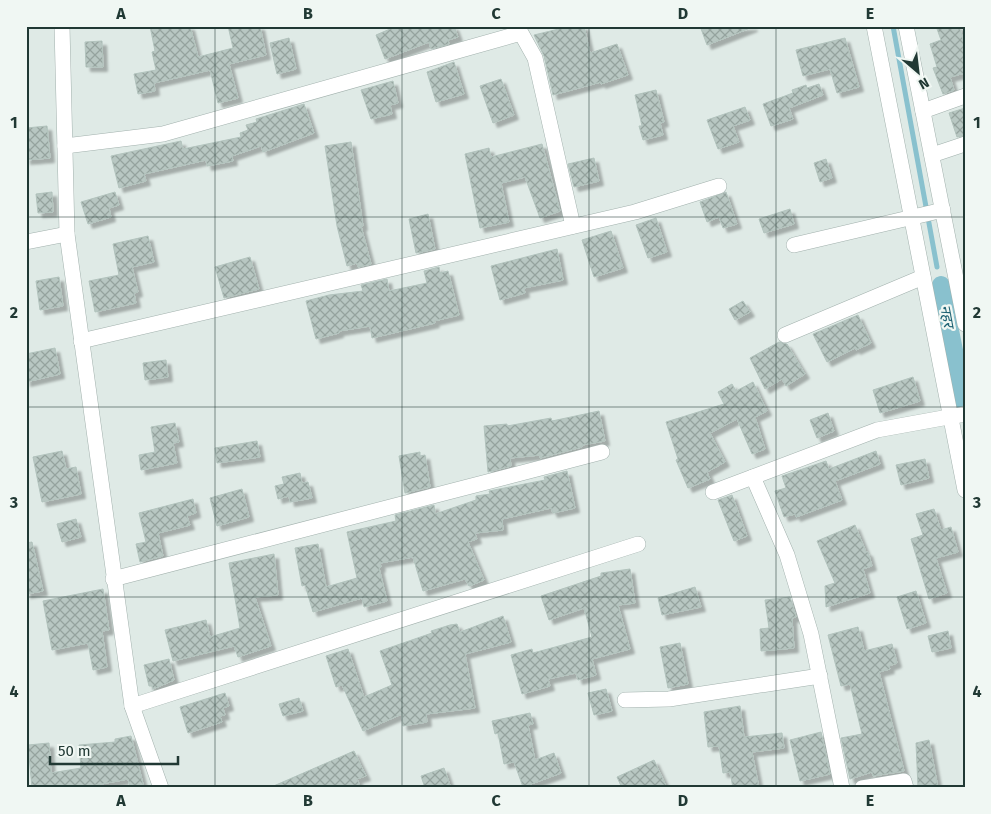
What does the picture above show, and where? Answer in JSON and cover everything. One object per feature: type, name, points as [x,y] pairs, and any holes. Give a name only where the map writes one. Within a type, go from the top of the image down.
[{"type":"street","points":[[62,26],[67,234],[132,706],[161,788]]},
{"type":"street","points":[[874,26],[923,277],[958,415],[965,490]]},
{"type":"street","points":[[906,26],[965,324]]},
{"type":"street","points":[[65,146],[163,134],[521,33],[534,58],[573,226]]},
{"type":"street","points":[[923,111],[965,96]]},
{"type":"street","points":[[932,155],[965,144]]},
{"type":"street","points":[[81,341],[635,212],[719,186]]},
{"type":"street","points":[[794,245],[943,210]]},
{"type":"street","points":[[26,242],[67,234]]},
{"type":"street","points":[[785,335],[923,277]]},
{"type":"street","points":[[713,492],[877,430],[958,415]]},
{"type":"street","points":[[113,579],[602,452]]},
{"type":"street","points":[[753,476],[787,555],[811,634],[842,788]]},
{"type":"street","points":[[132,706],[638,544]]},
{"type":"street","points":[[625,700],[669,699],[820,676]]},
{"type":"street","points":[[862,788],[904,781],[906,788]]},
{"type":"building","points":[[150,26],[190,26],[198,57],[233,48],[228,26],[260,26],[266,55],[229,64],[238,98],[218,103],[210,70],[154,83],[155,91],[138,94],[134,74],[156,70],[152,52],[155,51]]},
{"type":"building","points":[[397,26],[454,26],[458,37],[448,40],[449,44],[431,49],[429,42],[385,59],[376,35]]},
{"type":"building","points":[[571,26],[584,26],[590,53],[617,44],[628,75],[601,84],[601,82],[553,95],[544,56],[534,35]]},
{"type":"building","points":[[700,26],[753,26],[753,27],[707,45]]},
{"type":"building","points":[[936,26],[959,26],[965,46],[965,73],[950,77],[954,90],[943,94],[933,68],[937,67],[930,44],[941,40]]},
{"type":"building","points":[[289,38],[296,69],[277,74],[270,43]]},
{"type":"building","points":[[845,38],[859,87],[837,93],[830,69],[803,76],[796,50]]},
{"type":"building","points":[[102,41],[103,67],[86,67],[85,42]]},
{"type":"building","points":[[454,62],[464,94],[436,102],[427,72]]},
{"type":"building","points":[[501,79],[514,115],[493,123],[480,86]]},
{"type":"building","points":[[393,81],[398,103],[390,105],[392,114],[371,119],[361,90]]},
{"type":"building","points":[[819,84],[823,95],[789,108],[793,119],[771,126],[763,104],[793,93],[792,90],[806,85],[807,88]]},
{"type":"building","points":[[656,90],[664,122],[660,123],[663,135],[643,140],[635,95]]},
{"type":"building","points":[[304,104],[314,133],[263,152],[261,146],[232,156],[233,161],[207,166],[206,160],[144,174],[146,181],[119,188],[111,156],[181,141],[183,149],[241,137],[240,133],[248,130],[246,125],[257,122],[256,119]]},
{"type":"building","points":[[745,107],[750,120],[733,126],[739,142],[718,149],[707,120]]},
{"type":"building","points":[[965,108],[965,135],[957,137],[949,113]]},
{"type":"building","points":[[47,126],[50,158],[26,160],[26,128]]},
{"type":"building","points":[[351,142],[363,226],[361,226],[371,264],[358,267],[357,263],[347,266],[337,226],[325,146]]},
{"type":"building","points":[[542,144],[560,211],[540,218],[525,177],[501,183],[509,222],[480,228],[465,154],[489,148],[491,157]]},
{"type":"building","points":[[594,158],[599,181],[574,187],[568,164]]},
{"type":"building","points":[[826,159],[832,178],[820,182],[814,163]]},
{"type":"building","points":[[52,192],[53,212],[38,213],[36,194]]},
{"type":"building","points":[[115,192],[119,205],[109,208],[111,217],[88,224],[81,202]]},
{"type":"building","points":[[726,192],[737,224],[723,228],[719,217],[707,222],[700,202]]},
{"type":"building","points":[[790,209],[794,224],[764,233],[759,219]]},
{"type":"building","points":[[428,214],[435,249],[416,253],[409,219]]},
{"type":"building","points":[[656,218],[667,252],[648,258],[636,225]]},
{"type":"building","points":[[611,231],[623,268],[594,277],[582,240]]},
{"type":"building","points":[[148,236],[154,262],[132,267],[138,292],[134,293],[136,303],[95,312],[89,281],[119,275],[113,244]]},
{"type":"building","points":[[557,249],[563,280],[524,288],[525,293],[500,300],[491,266]]},
{"type":"building","points":[[250,257],[259,289],[224,298],[215,267]]},
{"type":"building","points":[[439,267],[440,273],[448,271],[459,315],[434,321],[435,323],[372,338],[370,326],[339,331],[339,333],[316,339],[306,301],[329,295],[363,291],[361,285],[387,279],[389,291],[427,283],[424,271]]},
{"type":"building","points":[[59,277],[63,306],[40,310],[36,281]]},
{"type":"building","points":[[743,301],[750,312],[735,320],[729,309]]},
{"type":"building","points":[[858,315],[871,343],[856,350],[855,348],[827,362],[813,334]]},
{"type":"building","points":[[779,342],[787,344],[805,374],[786,386],[782,379],[765,389],[750,358]]},
{"type":"building","points":[[55,348],[60,374],[26,382],[26,354]]},
{"type":"building","points":[[166,360],[168,377],[145,380],[143,363]]},
{"type":"building","points":[[913,377],[920,401],[880,413],[873,390]]},
{"type":"building","points":[[753,382],[767,411],[755,417],[765,449],[752,454],[737,419],[710,433],[725,462],[707,472],[710,479],[688,488],[676,460],[678,459],[666,422],[724,404],[718,392],[732,384],[736,391]]},
{"type":"building","points":[[599,411],[605,441],[582,445],[582,447],[540,458],[540,455],[510,458],[511,466],[488,472],[484,426],[507,424],[507,426],[551,418],[552,421]]},
{"type":"building","points":[[828,413],[834,431],[817,438],[810,420]]},
{"type":"building","points":[[175,423],[179,442],[173,443],[177,463],[141,470],[139,455],[155,452],[151,427]]},
{"type":"building","points":[[257,441],[260,457],[217,463],[215,448]]},
{"type":"building","points":[[62,451],[66,469],[76,467],[81,494],[42,502],[33,457]]},
{"type":"building","points":[[876,451],[880,464],[835,481],[842,500],[796,517],[795,514],[784,517],[775,491],[786,488],[782,476],[826,461],[829,469]]},
{"type":"building","points":[[420,452],[420,456],[425,455],[430,487],[405,493],[399,456]]},
{"type":"building","points":[[925,459],[929,478],[901,485],[896,465]]},
{"type":"building","points":[[567,471],[575,508],[553,513],[551,508],[502,519],[503,530],[475,533],[477,539],[468,542],[484,580],[469,586],[465,579],[423,591],[413,557],[380,563],[381,567],[379,568],[387,601],[364,607],[362,598],[313,612],[305,585],[302,586],[295,548],[318,544],[326,587],[357,578],[347,532],[396,521],[395,515],[434,505],[435,514],[476,500],[476,496],[490,494],[489,491],[545,480],[544,477]]},
{"type":"building","points":[[300,473],[302,483],[308,482],[312,498],[290,502],[289,496],[278,499],[275,486],[284,484],[282,477]]},
{"type":"building","points":[[242,489],[249,517],[217,526],[210,498]]},
{"type":"building","points":[[732,495],[747,536],[734,541],[718,500]]},
{"type":"building","points":[[193,499],[196,513],[187,516],[190,525],[158,533],[163,556],[140,562],[136,544],[146,542],[139,513]]},
{"type":"building","points":[[934,509],[941,530],[951,527],[958,552],[936,558],[947,593],[929,599],[911,539],[923,535],[916,514]]},
{"type":"building","points":[[76,519],[81,537],[62,542],[57,524]]},
{"type":"building","points":[[855,525],[866,552],[868,552],[872,566],[863,569],[870,593],[826,607],[825,586],[835,583],[817,541]]},
{"type":"building","points":[[32,542],[43,591],[26,594],[26,543]]},
{"type":"building","points":[[274,554],[278,595],[255,597],[271,646],[238,657],[234,646],[173,661],[165,630],[206,620],[210,637],[240,628],[229,563]]},
{"type":"building","points":[[630,569],[635,603],[618,605],[630,649],[592,659],[596,675],[578,680],[576,673],[548,679],[550,686],[522,694],[511,655],[532,649],[533,653],[592,637],[584,608],[549,620],[541,596],[601,576],[601,573]]},
{"type":"building","points":[[695,587],[701,607],[662,615],[658,598]]},
{"type":"building","points":[[103,589],[109,630],[102,631],[107,667],[93,670],[88,643],[52,650],[43,601]]},
{"type":"building","points":[[916,591],[926,623],[907,629],[897,597]]},
{"type":"building","points":[[790,597],[796,617],[792,618],[794,648],[761,651],[760,629],[769,628],[765,600]]},
{"type":"building","points":[[503,616],[511,642],[465,654],[475,708],[426,714],[427,722],[403,726],[402,714],[363,731],[342,685],[336,687],[326,656],[348,649],[364,697],[392,685],[380,651],[450,625],[457,624],[460,632]]},
{"type":"building","points":[[858,627],[864,651],[892,644],[897,663],[889,666],[890,669],[879,672],[904,771],[873,776],[872,772],[850,779],[841,738],[862,734],[850,684],[841,686],[828,635]]},
{"type":"building","points":[[948,631],[951,648],[932,652],[928,636]]},
{"type":"building","points":[[680,643],[688,684],[668,688],[660,647]]},
{"type":"building","points":[[169,659],[174,680],[153,689],[152,686],[149,686],[144,665]]},
{"type":"building","points":[[606,689],[612,711],[594,715],[588,693]]},
{"type":"building","points":[[225,693],[229,706],[223,708],[225,715],[220,716],[222,722],[188,733],[180,707]]},
{"type":"building","points":[[299,698],[303,711],[283,716],[279,704]]},
{"type":"building","points":[[740,706],[744,737],[782,733],[784,748],[752,752],[759,788],[733,788],[730,772],[723,773],[719,746],[708,747],[704,712]]},
{"type":"building","points":[[530,713],[533,724],[528,725],[535,760],[554,753],[561,773],[523,787],[514,762],[504,764],[498,733],[495,734],[492,721]]},
{"type":"building","points":[[821,732],[830,774],[800,781],[790,740]]},
{"type":"building","points":[[131,736],[144,788],[130,788],[128,779],[80,788],[32,788],[28,745],[49,743],[51,773],[81,768],[79,745],[115,742],[115,739]]},
{"type":"building","points":[[929,740],[938,788],[918,788],[916,743]]},
{"type":"building","points":[[354,751],[366,776],[357,779],[361,788],[269,788]]},
{"type":"building","points":[[654,760],[667,788],[622,788],[617,777]]},
{"type":"building","points":[[444,768],[451,788],[425,788],[421,776]]},
{"type":"waterway","points":[[893,26],[937,267]]},
{"type":"waterway","name":"नहर","points":[[941,285],[965,406]]}]
